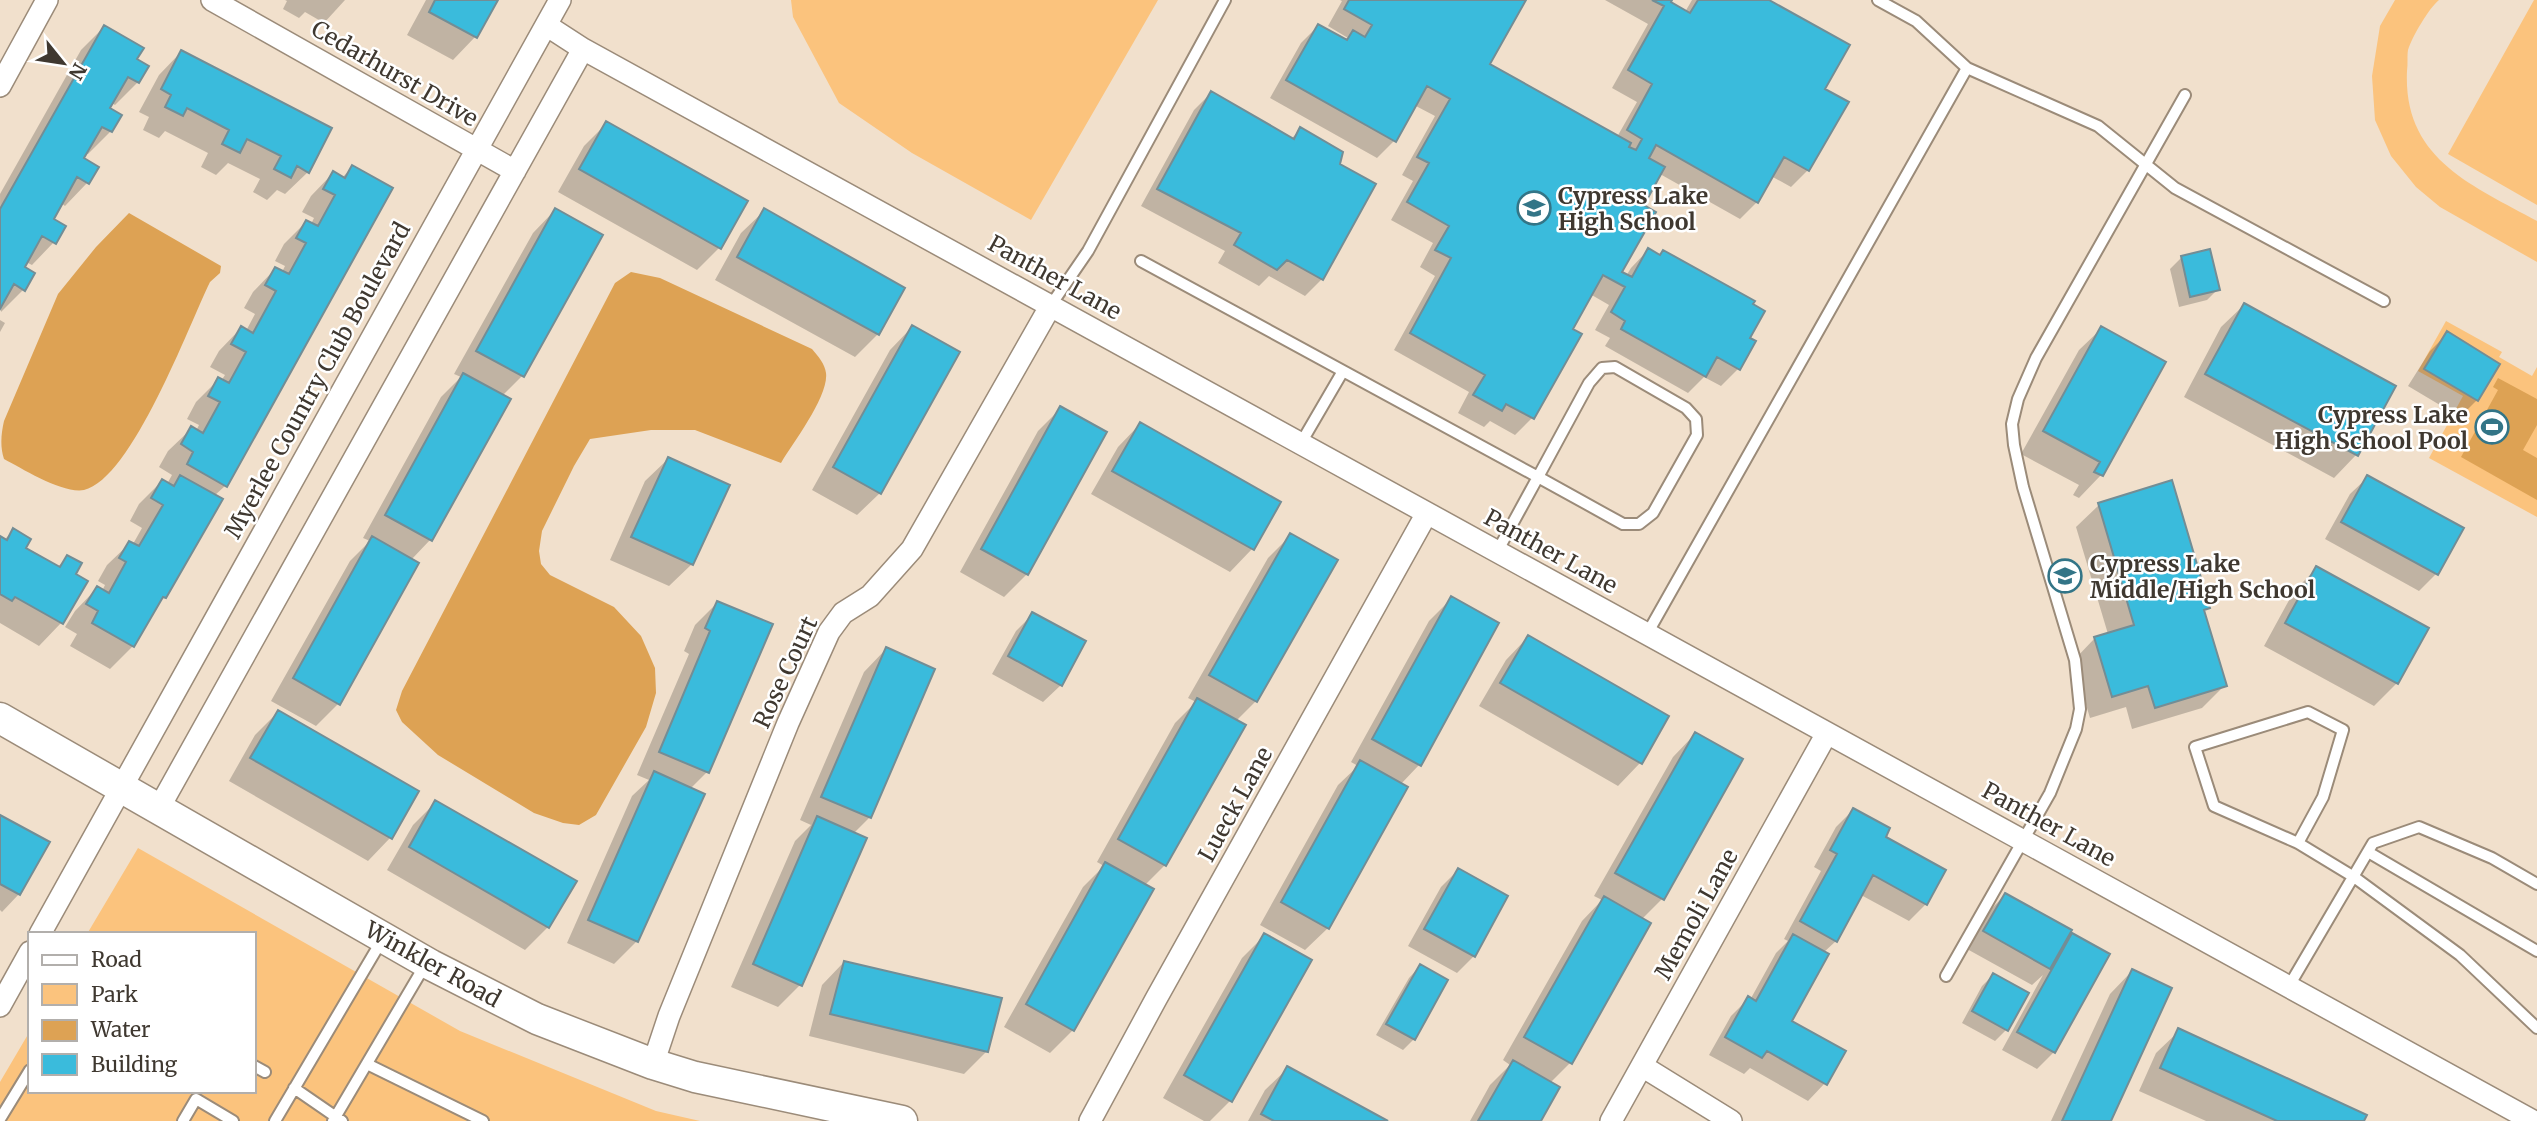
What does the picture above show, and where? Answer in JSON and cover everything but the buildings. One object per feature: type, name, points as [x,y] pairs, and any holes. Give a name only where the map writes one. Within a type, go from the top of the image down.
[{"type":"street","points":[[0,86],[47,0]]},
{"type":"street","name":"Cedarhurst Drive","points":[[212,0],[515,171]]},
{"type":"street","name":"Myerlee Country Club Boulevard","points":[[41,932],[559,0]]},
{"type":"street","name":"Panther Lane","points":[[546,25],[583,49],[2533,1121]]},
{"type":"street","points":[[159,808],[583,49]]},
{"type":"street","name":"Rose Court","points":[[653,1064],[669,1016],[788,723],[828,632],[843,613],[870,596],[912,549],[1051,305]]},
{"type":"street","name":"Lueck Lane","points":[[1090,1121],[1427,513]]},
{"type":"street","name":"Winkler Road","points":[[0,718],[427,963],[537,1019],[653,1064],[695,1077],[902,1121]]},
{"type":"street","name":"Memoli Lane","points":[[1611,1121],[1827,733]]},
{"type":"street","points":[[0,1006],[28,955]]},
{"type":"street","points":[[1642,1066],[1731,1121]]},
{"type":"lane","points":[[1051,305],[1088,251],[1226,0]]},
{"type":"lane","points":[[1878,0],[1916,21],[1967,68],[2098,127],[2175,188],[2384,301]]},
{"type":"lane","points":[[1647,634],[1967,68]]},
{"type":"lane","points":[[1946,976],[2050,793],[2076,729],[2080,698],[2075,660],[2014,445],[2012,424],[2018,399],[2036,358],[2185,95]]},
{"type":"lane","points":[[1141,261],[1538,477],[1623,524],[1639,524],[1653,513],[1697,435],[1696,419],[1686,408],[1615,367],[1602,369],[1589,383],[1538,477],[1497,552]]},
{"type":"lane","points":[[1301,443],[1343,371]]},
{"type":"lane","points":[[2298,843],[2323,797],[2343,730],[2308,712],[2196,747],[2214,806],[2298,843],[2354,877],[2460,955],[2537,1028]]},
{"type":"lane","points":[[2289,986],[2373,843],[2419,827],[2492,858],[2537,884]]},
{"type":"lane","points":[[2368,852],[2537,951]]},
{"type":"lane","points":[[275,1121],[383,937]]},
{"type":"lane","points":[[294,1088],[337,1120],[427,963]]},
{"type":"lane","points":[[367,1064],[483,1121]]},
{"type":"lane","points":[[256,1067],[265,1072]]},
{"type":"lane","points":[[0,1119],[28,1073]]},
{"type":"lane","points":[[183,1121],[193,1095],[233,1121]]},
{"type":"green space","points":[[791,0],[1158,0],[1031,220],[912,153],[839,103],[793,17]]},
{"type":"green space","points":[[2395,0],[2439,0],[2421,23],[2408,50],[2409,101],[2416,127],[2429,148],[2446,166],[2489,195],[2537,221],[2537,262],[2440,207],[2416,187],[2391,156],[2375,120],[2372,76],[2380,26]]},
{"type":"green space","points":[[2534,0],[2537,0],[2537,205],[2448,154]]},
{"type":"green space","name":"Cypress Lake High School Pool","points":[[2446,321],[2502,352],[2499,357],[2532,376],[2537,367],[2537,517],[2429,458],[2463,396],[2418,371]]},
{"type":"green space","points":[[138,848],[460,1031],[656,1111],[700,1121],[0,1121],[0,1082],[28,1034],[28,1093],[256,1093],[256,932],[88,932]]},
{"type":"water","points":[[129,213],[221,266],[220,273],[210,282],[157,398],[121,459],[102,480],[84,490],[65,488],[43,480],[4,459],[1,440],[4,421],[58,294],[96,247]]},
{"type":"water","points":[[631,272],[660,278],[812,349],[821,360],[826,373],[822,394],[816,406],[781,463],[695,430],[651,430],[590,439],[574,466],[542,531],[539,551],[541,564],[550,575],[614,607],[641,636],[655,668],[656,693],[646,727],[596,815],[579,825],[563,823],[534,813],[438,755],[402,722],[396,710],[402,691],[615,283]]},
{"type":"water","points":[[2498,378],[2537,399],[2537,425],[2523,450],[2537,458],[2537,500],[2461,457],[2498,390],[2493,387]]},
{"type":"place","name":"Cypress Lake High School","points":[[1534,208]]},
{"type":"place","name":"Cypress Lake High School Pool","points":[[2492,427]]},
{"type":"place","name":"Cypress Lake Middle/High School","points":[[2065,576]]}]
